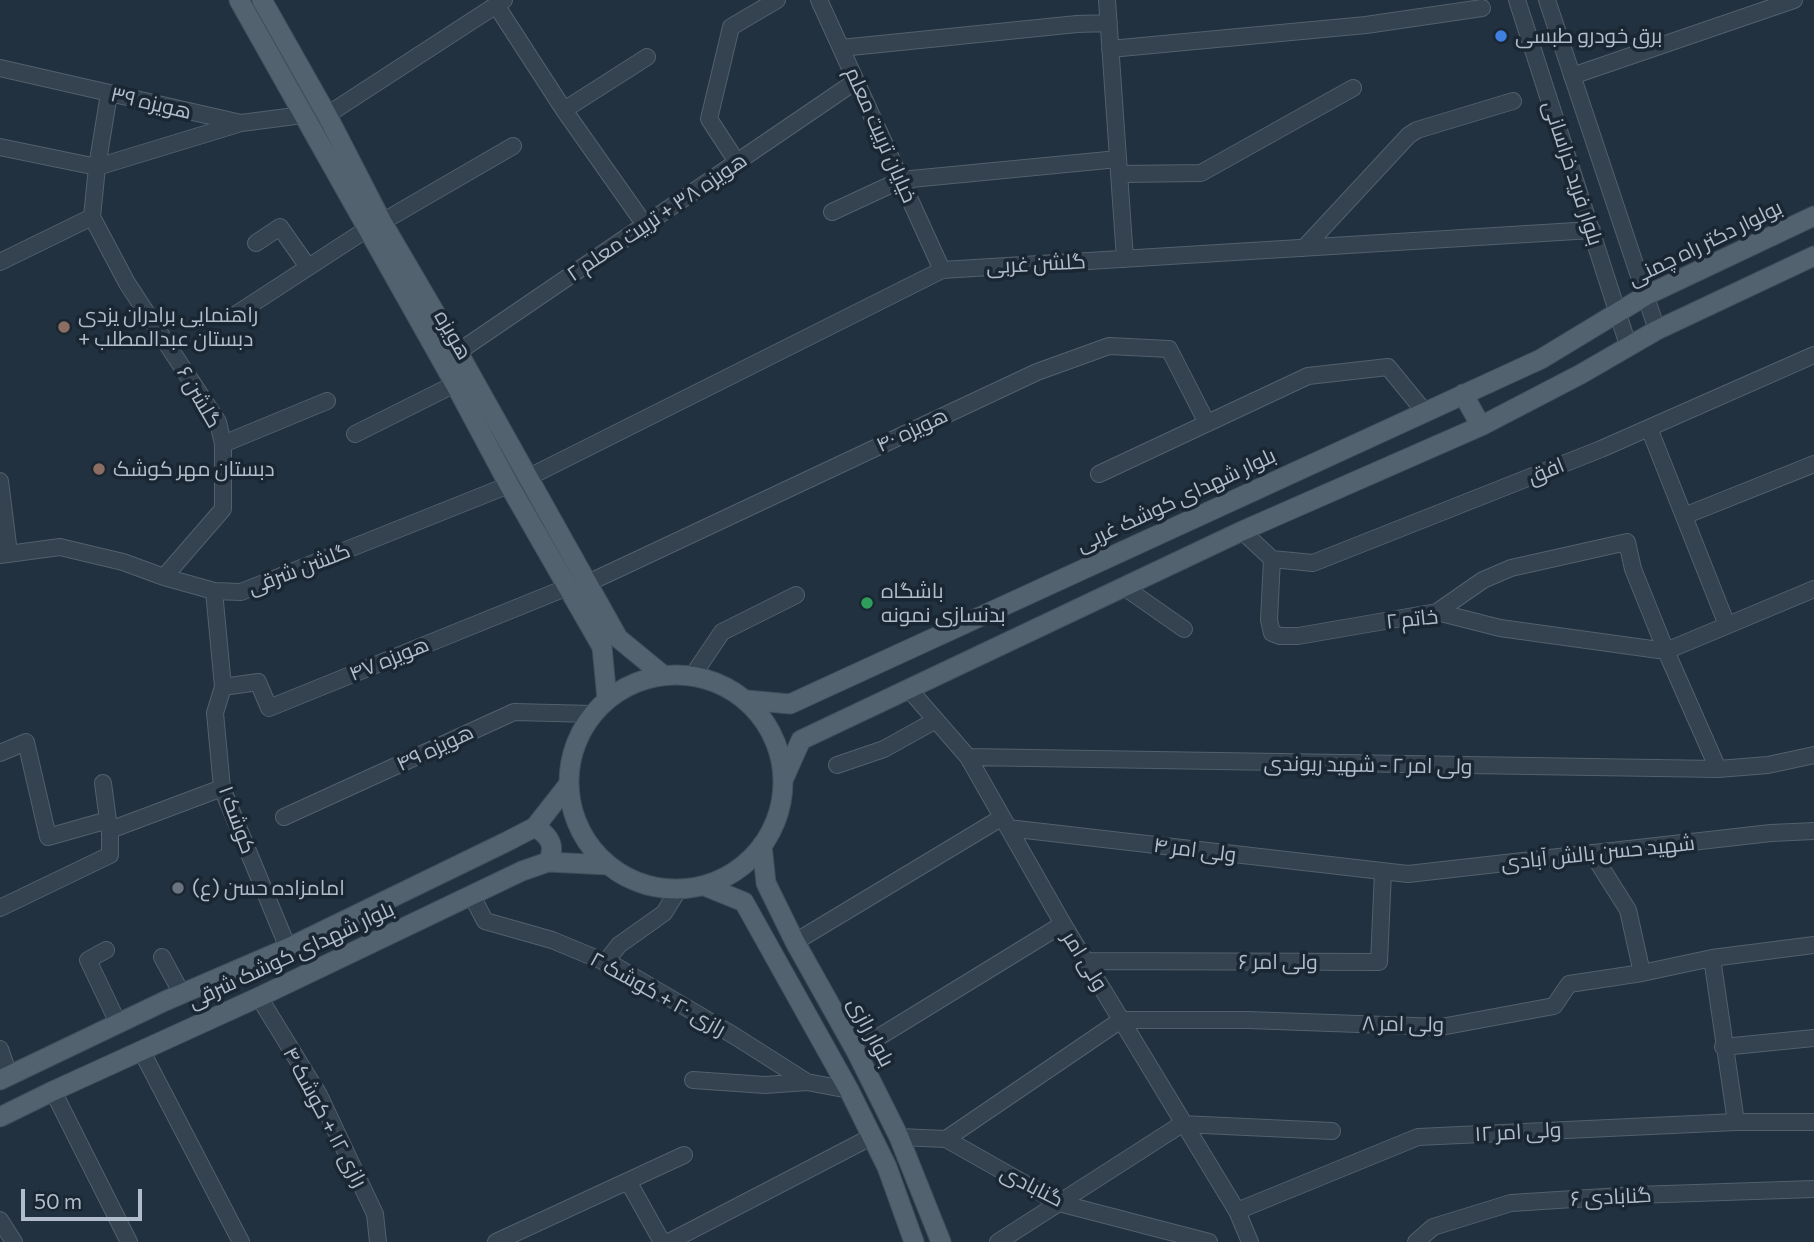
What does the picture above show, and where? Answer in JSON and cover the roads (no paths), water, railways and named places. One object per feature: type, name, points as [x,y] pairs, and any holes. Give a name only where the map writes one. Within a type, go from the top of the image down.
[{"type":"main road","name":"هویزه","points":[[239,0],[303,115],[458,352],[618,638],[663,675]]},
{"type":"main road","name":"هویزه","points":[[261,0],[327,115],[374,225],[455,384],[509,485],[602,647],[607,699]]},
{"type":"main road","name":"بولوار دکتر راه چمنی","points":[[1617,312],[1645,296],[1814,216]]},
{"type":"main road","points":[[708,887],[742,866],[762,845],[779,813],[784,778],[800,740],[1242,531],[1481,426],[1581,374],[1657,330],[1814,256]]},
{"type":"main road","name":"بلوار شهدای کوشک غربی","points":[[747,700],[790,704],[1541,359],[1617,312]]},
{"type":"main road","points":[[1463,394],[1481,426]]},
{"type":"main road","points":[[784,778],[774,735],[747,700],[722,684],[693,675],[663,675],[639,681],[607,699],[593,713],[579,737],[570,763],[568,785],[575,819],[589,844],[608,865],[642,883],[679,889],[708,887],[744,902],[849,1090],[887,1167],[914,1242]]},
{"type":"main road","name":"بلوار شهدای کوشک شرقی","points":[[5,1078],[118,1023],[288,948],[535,827],[568,785]]},
{"type":"main road","points":[[535,827],[544,832],[551,841],[553,852],[548,862]]},
{"type":"main road","name":"بلوار رازی","points":[[762,845],[766,883],[899,1137],[941,1242]]},
{"type":"main road","name":"بلوار شهدای کوشک شرقی","points":[[0,1117],[259,998],[472,895],[548,862],[608,865]]},
{"type":"street","points":[[737,162],[709,119],[731,27],[777,0]]},
{"type":"street","name":"خیایان تربیت معلم","points":[[819,0],[942,270]]},
{"type":"street","points":[[1107,0],[1125,259]]},
{"type":"street","name":"بلوار فرید خراسانی","points":[[1517,0],[1628,345]]},
{"type":"street","name":"بلوار فرید خراسانی","points":[[1547,0],[1657,330]]},
{"type":"street","points":[[1572,76],[1794,0]]},
{"type":"street","points":[[327,115],[500,2],[564,110],[645,225]]},
{"type":"street","points":[[1110,48],[1366,24],[1482,8]]},
{"type":"street","points":[[841,48],[1109,23]]},
{"type":"street","points":[[564,110],[647,57]]},
{"type":"street","name":"هویزه ۳۹","points":[[0,68],[241,123],[303,115]]},
{"type":"street","name":"هویزه ۳۸ + تربیت معلم ۲","points":[[458,352],[856,81]]},
{"type":"street","points":[[832,212],[901,180],[1119,167],[1201,173],[1353,88]]},
{"type":"street","points":[[0,262],[92,217],[97,167],[110,94]]},
{"type":"street","points":[[1304,248],[1409,135],[1417,130],[1513,100]]},
{"type":"street","points":[[0,147],[97,167],[241,123]]},
{"type":"street","points":[[1562,137],[1589,130]]},
{"type":"street","points":[[235,315],[374,225],[513,146]]},
{"type":"street","name":"گلشن ۶","points":[[92,217],[127,283],[218,422],[223,444],[223,509],[164,578]]},
{"type":"street","points":[[256,243],[280,227],[308,267]]},
{"type":"street","name":"گلشن غربی","points":[[528,477],[942,270],[1592,230]]},
{"type":"street","name":"هویزه ۴۰","points":[[588,583],[1037,372],[1109,346],[1169,349],[1207,423]]},
{"type":"street","name":"افق","points":[[1272,559],[1313,563],[1649,428],[1814,355]]},
{"type":"street","points":[[1099,474],[1308,376],[1388,367],[1424,411]]},
{"type":"street","points":[[355,434],[455,384]]},
{"type":"street","points":[[223,444],[327,401]]},
{"type":"street","points":[[1649,428],[1727,625]]},
{"type":"street","points":[[1684,516],[1814,464]]},
{"type":"street","points":[[0,481],[4,554]]},
{"type":"street","name":"گلشن شرقی","points":[[4,554],[60,547],[123,562],[164,578],[214,591],[241,592],[509,485]]},
{"type":"street","points":[[1242,531],[1272,559]]},
{"type":"street","points":[[1437,612],[1483,580],[1511,568],[1627,542],[1633,569],[1718,769]]},
{"type":"street","name":"خاتم ۲","points":[[1272,559],[1269,620],[1272,633],[1280,636],[1298,636],[1437,612],[1500,628],[1666,651]]},
{"type":"street","name":"هویزه ۴۷","points":[[223,687],[258,682],[269,708],[568,587]]},
{"type":"street","points":[[1124,587],[1184,629]]},
{"type":"street","points":[[1666,651],[1814,589]]},
{"type":"street","name":"کوشک ۱","points":[[214,591],[223,687],[215,713],[222,788],[288,948]]},
{"type":"street","points":[[693,675],[722,632],[796,595]]},
{"type":"street","name":"ولی امر","points":[[908,688],[968,757],[1063,924],[1237,1211],[1250,1242]]},
{"type":"street","name":"هویزه ۴۹","points":[[284,817],[514,712],[593,713]]},
{"type":"street","points":[[837,765],[884,749],[936,720]]},
{"type":"street","points":[[0,753],[26,742],[48,837],[109,825],[222,788]]},
{"type":"street","name":"ولی امر ۲ - شهید ریوندی","points":[[968,757],[1718,769],[1768,765],[1814,755]]},
{"type":"street","points":[[0,908],[110,855],[103,783]]},
{"type":"street","points":[[795,942],[884,888],[1004,823]]},
{"type":"street","name":"ولی امر ۴","points":[[1004,823],[1383,872]]},
{"type":"street","name":"شهید حسن بالش آبادی","points":[[1383,872],[1408,874],[1771,833],[1814,831]]},
{"type":"street","points":[[1592,853],[1628,910],[1642,973]]},
{"type":"street","name":"ولی امر ۶","points":[[1087,961],[1379,962],[1383,872]]},
{"type":"street","points":[[605,962],[619,945],[664,913],[679,889]]},
{"type":"street","name":"رازی ۲۰ + کوشک ۲","points":[[472,895],[485,920],[552,940],[605,962],[733,1035],[807,1082],[849,1090]]},
{"type":"street","points":[[856,1051],[1063,924]]},
{"type":"street","name":"ولی امر ۸","points":[[1121,1020],[1248,1020],[1441,1027],[1554,1006],[1569,984],[1642,973],[1712,958],[1814,945]]},
{"type":"street","points":[[106,950],[88,960],[118,1023]]},
{"type":"street","points":[[162,957],[182,994]]},
{"type":"street","points":[[1712,958],[1736,1122]]},
{"type":"street","name":"رازی ۱۲ + کوشک ۴","points":[[259,998],[319,1095],[375,1214],[378,1242]]},
{"type":"street","points":[[946,1139],[1121,1020]]},
{"type":"street","points":[[1723,1047],[1814,1038]]},
{"type":"street","points":[[0,1049],[5,1078]]},
{"type":"street","points":[[141,1050],[241,1242]]},
{"type":"street","points":[[692,1080],[765,1085],[807,1082]]},
{"type":"street","points":[[52,1091],[129,1242]]},
{"type":"street","name":"ولی امر ۱۲","points":[[1237,1211],[1418,1137],[1736,1122],[1814,1122]]},
{"type":"street","points":[[998,1242],[1182,1124],[1332,1131]]},
{"type":"street","points":[[669,1242],[871,1137]]},
{"type":"street","name":"گنابادی","points":[[899,1137],[946,1139],[1059,1203],[1208,1242]]},
{"type":"street","points":[[496,1242],[684,1155]]},
{"type":"street","points":[[628,1181],[662,1242]]},
{"type":"street","name":"گنابادی ۶","points":[[1416,1242],[1433,1227],[1511,1203],[1636,1195],[1814,1189]]},
{"type":"street","points":[[0,1220],[14,1242]]},
{"type":"place","name":"برق خودرو طبسی","points":[[1501,36]]},
{"type":"place","name":"راهنمایی برادران یزدی + دبستان عبدالمطلب","points":[[64,327]]},
{"type":"place","name":"دبستان مهر کوشک","points":[[99,469]]},
{"type":"place","name":"باشگاه بدنسازی نمونه","points":[[867,603]]},
{"type":"place","name":"امامزاده حسن (ع)","points":[[178,888]]}]
